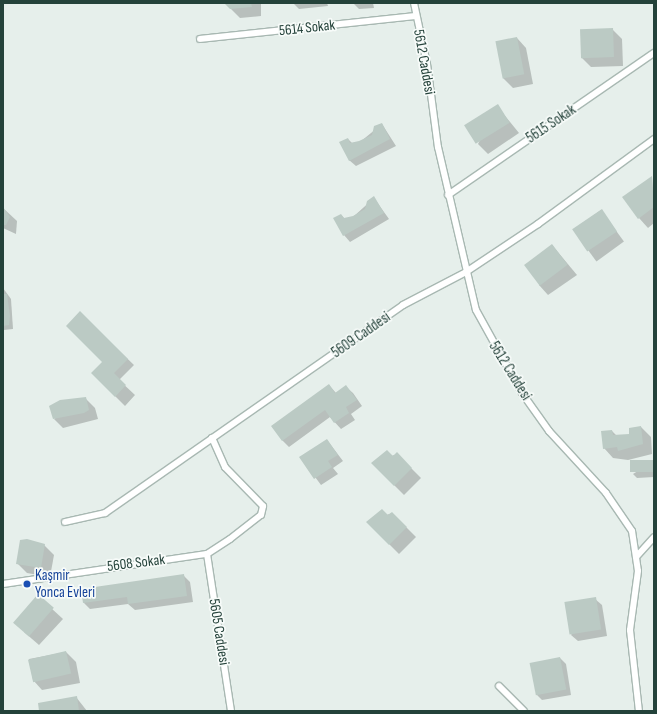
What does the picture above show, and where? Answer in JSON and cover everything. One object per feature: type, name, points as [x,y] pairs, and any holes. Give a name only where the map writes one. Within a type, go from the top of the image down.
[{"type":"street","name":"5612 Caddesi","points":[[414,3],[415,16],[427,64],[432,110],[448,194],[476,310],[507,370],[550,431],[626,518],[637,556],[630,630],[639,711]]},
{"type":"street","name":"5614 Sokak","points":[[200,39],[415,16]]},
{"type":"street","name":"5615 Sokak","points":[[448,194],[654,53]]},
{"type":"street","name":"5609 Caddesi","points":[[65,522],[105,513],[416,296],[466,272],[603,179],[654,139]]},
{"type":"street","points":[[207,554],[263,510],[263,506],[226,467],[212,438]]},
{"type":"street","points":[[637,556],[654,537]]},
{"type":"street","name":"5608 Sokak","points":[[3,584],[64,573],[207,554]]},
{"type":"street","name":"5605 Caddesi","points":[[207,554],[231,711]]},
{"type":"street","points":[[499,686],[524,711]]},
{"type":"building","points":[[224,3],[251,3],[252,7],[230,9]]},
{"type":"building","points":[[613,28],[614,57],[581,58],[580,29]]},
{"type":"building","points":[[517,37],[524,74],[503,78],[495,41]]},
{"type":"building","points":[[498,104],[510,123],[476,144],[464,125]]},
{"type":"building","points":[[382,123],[390,139],[349,161],[339,142],[348,138],[350,143],[359,141],[372,135],[374,126]]},
{"type":"building","points":[[652,176],[654,207],[638,219],[622,197]]},
{"type":"building","points":[[374,196],[384,213],[343,236],[333,218],[341,214],[344,218],[353,216],[365,209],[367,201]]},
{"type":"building","points":[[3,207],[10,217],[6,225],[3,225]]},
{"type":"building","points":[[602,209],[617,231],[587,252],[572,229]]},
{"type":"building","points":[[552,244],[568,265],[540,286],[524,265]]},
{"type":"building","points":[[3,294],[7,294],[10,316],[9,325],[3,326]]},
{"type":"building","points":[[80,311],[128,359],[114,373],[126,385],[115,397],[91,373],[102,362],[66,326]]},
{"type":"building","points":[[329,384],[335,393],[346,385],[357,400],[346,407],[349,413],[334,423],[325,410],[282,441],[271,426]]},
{"type":"building","points":[[86,397],[89,410],[84,413],[53,419],[49,406],[60,400]]},
{"type":"building","points":[[641,426],[643,444],[618,451],[617,447],[603,449],[601,431],[612,430],[613,435],[629,434],[629,428]]},
{"type":"building","points":[[327,439],[338,455],[328,461],[332,467],[314,479],[299,457]]},
{"type":"building","points":[[387,450],[393,456],[397,452],[412,468],[394,486],[371,463]]},
{"type":"building","points":[[630,460],[654,460],[654,472],[630,472]]},
{"type":"building","points":[[382,509],[388,515],[392,512],[407,527],[389,545],[366,522]]},
{"type":"building","points":[[27,539],[45,544],[41,568],[16,564],[20,540]]},
{"type":"building","points":[[184,574],[187,596],[128,604],[127,597],[83,603],[81,589]]},
{"type":"building","points":[[38,594],[54,608],[29,636],[13,623]]},
{"type":"building","points":[[596,597],[601,630],[570,635],[564,602]]},
{"type":"building","points":[[66,651],[71,673],[33,682],[28,660]]},
{"type":"building","points":[[560,657],[566,689],[536,695],[530,663]]},
{"type":"building","points":[[77,696],[79,711],[39,711],[38,703]]},
{"type":"place","name":"Kaşmir Yonca Evleri","points":[[27,584]]}]
